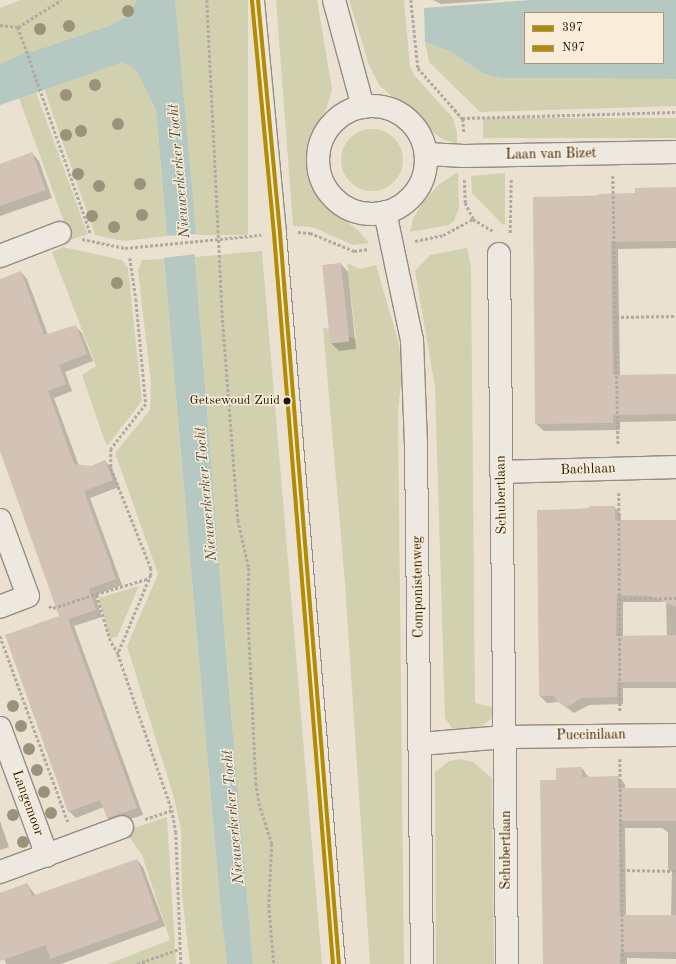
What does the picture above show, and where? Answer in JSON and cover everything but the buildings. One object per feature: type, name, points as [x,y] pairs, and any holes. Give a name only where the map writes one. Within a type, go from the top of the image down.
[{"type":"street","points":[[334,0],[362,107]]},
{"type":"street","points":[[377,106],[404,116],[419,133],[426,154],[426,169],[421,184],[412,197],[400,207],[386,212],[368,214],[346,207],[337,201],[325,188],[319,172],[318,154],[323,138],[332,123],[346,112],[362,107],[377,106]]},
{"type":"street","name":"Laan van Bizet","points":[[426,154],[464,156],[676,152]]},
{"type":"street","name":"Componistenweg","points":[[386,212],[412,340],[416,444],[422,964]]},
{"type":"street","points":[[0,256],[60,233]]},
{"type":"street","name":"Schubertlaan","points":[[499,254],[506,737],[507,964]]},
{"type":"street","name":"Bachlaan","points":[[501,472],[676,467]]},
{"type":"street","points":[[0,520],[28,596],[0,607]]},
{"type":"street","name":"Langemoor","points":[[0,728],[47,856]]},
{"type":"street","name":"Puccinilaan","points":[[506,737],[676,735]]},
{"type":"street","points":[[420,744],[506,737]]},
{"type":"street","points":[[0,872],[122,828]]},
{"type":"lane","points":[[258,0],[280,233],[339,964]]},
{"type":"path","points":[[0,25],[18,27],[61,0]]},
{"type":"path","points":[[207,0],[220,238],[222,310],[238,520],[249,568],[248,612],[256,783],[259,803],[270,834],[272,849],[268,905],[274,964]]},
{"type":"path","points":[[60,233],[125,248],[280,233],[310,233],[354,251],[392,246],[443,235],[473,219],[465,203],[464,156],[461,118],[418,68],[411,0]]},
{"type":"path","points":[[18,27],[38,88],[91,234]]},
{"type":"path","points":[[461,118],[676,112]]},
{"type":"path","points":[[612,153],[618,449]]},
{"type":"path","points":[[510,235],[511,155]]},
{"type":"path","points":[[118,654],[150,578],[151,568],[111,468],[111,449],[146,404],[130,258]]},
{"type":"path","points":[[616,317],[676,316]]},
{"type":"path","points":[[619,486],[620,716]]},
{"type":"path","points":[[28,596],[53,608],[150,578]]},
{"type":"path","points":[[96,594],[110,641],[118,654],[172,810],[176,832],[179,950],[181,964]]},
{"type":"path","points":[[619,599],[676,598]]},
{"type":"path","points":[[0,636],[76,845]]},
{"type":"path","points":[[620,755],[623,964]]},
{"type":"path","points":[[122,828],[172,810]]},
{"type":"path","points":[[622,870],[676,871]]},
{"type":"path","points":[[137,964],[179,950]]},
{"type":"green space","points":[[20,0],[137,0],[129,15],[111,25],[0,64],[0,8]]},
{"type":"green space","points":[[175,0],[248,0],[248,235],[175,235]]},
{"type":"green space","points":[[276,0],[317,0],[332,89],[327,107],[307,147],[309,178],[314,191],[325,205],[360,232],[369,243],[353,245],[312,227],[293,226]]},
{"type":"green space","points":[[349,0],[404,0],[410,67],[414,75],[453,118],[457,133],[457,143],[446,141],[436,135],[380,86],[369,65]]},
{"type":"green space","points":[[425,42],[451,52],[484,74],[501,78],[676,79],[676,106],[480,112],[429,62]]},
{"type":"green space","points":[[121,63],[131,66],[138,72],[156,110],[167,236],[123,241],[95,235],[44,89]]},
{"type":"green space","points":[[36,92],[88,234],[71,240],[19,98]]},
{"type":"green space","points":[[483,118],[676,118],[676,138],[483,138]]},
{"type":"green space","points":[[372,129],[384,131],[394,138],[401,148],[403,160],[401,172],[394,182],[384,189],[372,191],[360,189],[350,182],[343,172],[341,160],[343,148],[350,138],[360,131]]},
{"type":"green space","points":[[458,172],[459,208],[454,221],[449,225],[410,232],[413,219],[421,205],[438,185]]},
{"type":"green space","points":[[505,173],[505,224],[503,225],[472,193],[471,176]]},
{"type":"green space","points":[[63,247],[122,260],[128,268],[142,401],[108,445],[105,442],[82,375],[96,366],[52,252]]},
{"type":"green space","points":[[467,248],[471,267],[475,703],[497,708],[494,717],[469,735],[456,734],[445,718],[435,387],[415,271],[430,255]]},
{"type":"green space","points":[[262,251],[322,964],[253,964],[228,678],[195,257]]},
{"type":"green space","points":[[164,259],[221,913],[227,964],[190,964],[182,896],[181,830],[174,798],[127,646],[158,574],[115,453],[150,410],[151,383],[138,271],[142,260]]},
{"type":"green space","points":[[347,263],[360,269],[376,265],[399,344],[402,375],[398,411],[404,964],[370,964],[345,583],[323,327],[356,339]]},
{"type":"green space","points":[[139,586],[117,637],[110,638],[99,598]]},
{"type":"green space","points":[[460,759],[473,762],[492,778],[494,964],[436,964],[435,772],[449,761]]},
{"type":"green space","points":[[167,817],[176,964],[108,964],[170,940],[142,855],[125,831]]},
{"type":"water","name":"Nieuwerkerker Tocht","points":[[137,0],[175,0],[196,234],[195,257],[228,678],[253,964],[227,964],[221,913],[164,259],[167,236],[156,110],[138,73],[131,66],[121,63],[0,105],[0,64],[29,51],[32,52],[111,25],[129,15]]},
{"type":"water","points":[[531,0],[676,0],[676,79],[501,78],[484,74],[451,52],[425,42],[424,8]]},
{"type":"pier","points":[[198,234],[197,254],[162,258],[165,236]]},
{"type":"transit line","name":"397","points":[[258,0],[280,233],[339,964]]},
{"type":"transit line","name":"N97","points":[[252,1],[274,234],[333,964]]},
{"type":"place","name":"Getsewoud Zuid","points":[[287,401]]}]
